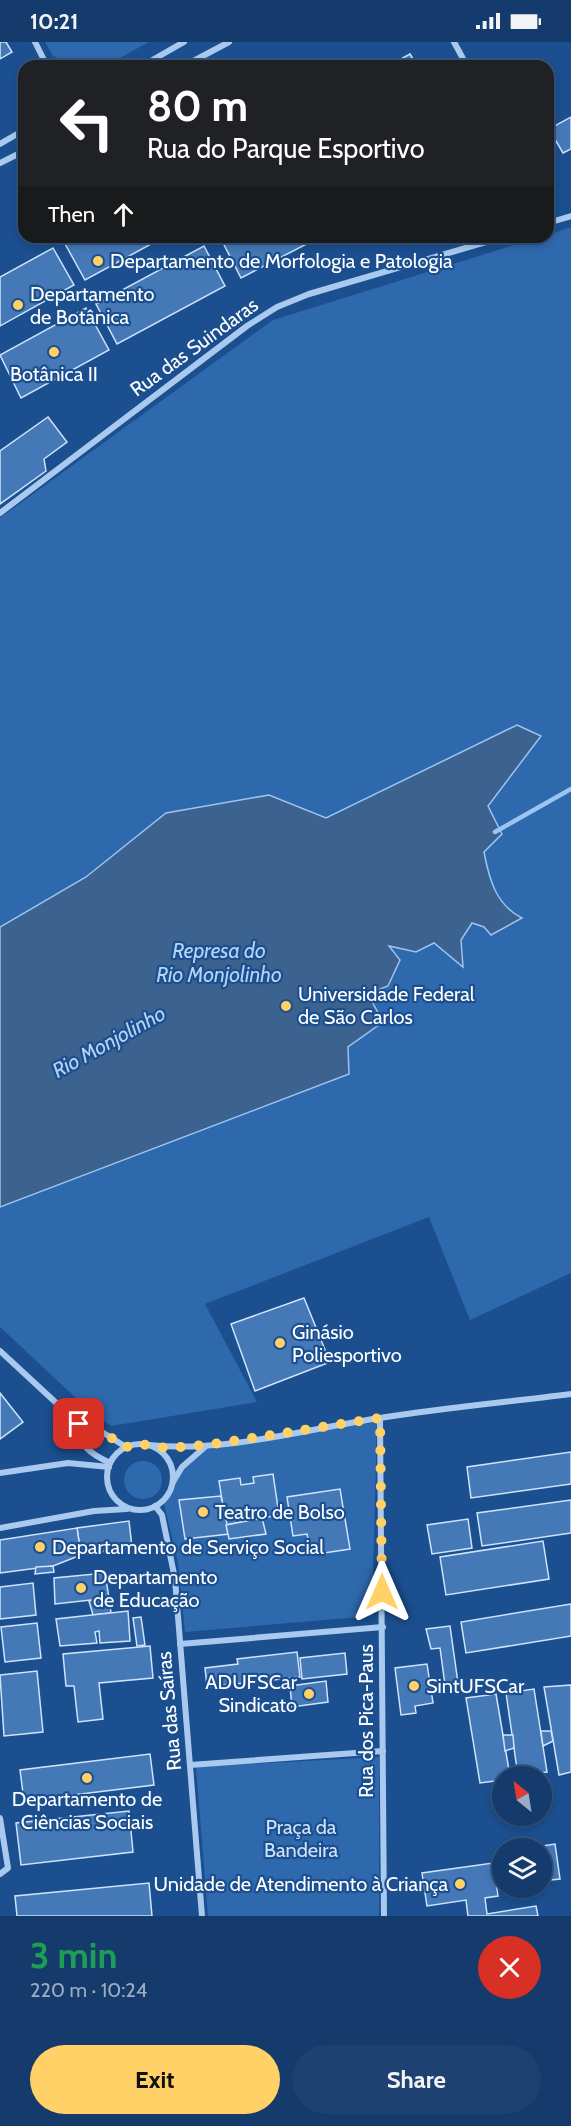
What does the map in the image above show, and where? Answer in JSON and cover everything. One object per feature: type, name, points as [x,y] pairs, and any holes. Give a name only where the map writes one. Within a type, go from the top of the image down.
[{"type":"street","points":[[35,42],[44,60]]},
{"type":"street","points":[[152,60],[184,42]]},
{"type":"street","points":[[195,60],[229,42]]},
{"type":"street","points":[[454,42],[464,60]]},
{"type":"street","points":[[0,144],[18,134]]},
{"type":"street","points":[[0,163],[18,154]]},
{"type":"street","points":[[554,220],[571,216]]},
{"type":"street","name":"Rua das Suindaras","points":[[0,513],[247,326],[277,307],[309,294],[483,243]]},
{"type":"street","points":[[0,1351],[79,1424],[102,1432],[126,1447],[149,1445],[166,1448],[207,1445],[380,1418],[571,1394]]},
{"type":"street","name":"Rua dos Pica-Paus","points":[[380,1418],[384,1916]]},
{"type":"street","points":[[79,1424],[78,1438],[90,1454],[109,1465]]},
{"type":"street","points":[[149,1445],[165,1456],[170,1464],[172,1483]]},
{"type":"street","points":[[0,1528],[94,1510],[147,1509],[155,1506],[169,1493],[182,1467],[207,1445]]},
{"type":"street","points":[[126,1447],[109,1465],[108,1484],[110,1492],[122,1505],[130,1509]]},
{"type":"street","points":[[0,1473],[68,1463],[109,1465]]},
{"type":"street","name":"Rua das Saíras","points":[[155,1506],[162,1515],[175,1579],[202,1916]]},
{"type":"street","points":[[180,1644],[382,1627]]},
{"type":"street","points":[[190,1765],[383,1750]]},
{"type":"street","points":[[0,1818],[8,1868],[0,1874]]},
{"type":"green space","points":[[45,42],[149,42],[116,60],[63,60],[53,56]]},
{"type":"green space","points":[[571,227],[571,1273],[470,1320],[429,1217],[205,1304],[257,1402],[111,1426],[92,1413],[0,1327],[0,1207],[349,1074],[348,1047],[382,1022],[368,994],[388,946],[416,952],[434,943],[463,966],[461,940],[472,923],[484,927],[491,934],[521,918],[508,911],[489,878],[484,852],[502,834],[488,806],[541,736],[382,792],[326,819],[269,795],[166,813],[86,877],[0,927],[0,518],[273,320],[521,243],[554,243],[554,233]]},
{"type":"green space","points":[[377,1422],[372,1616],[185,1632],[178,1563],[164,1504],[170,1481],[180,1468],[203,1450]]},
{"type":"green space","points":[[143,1461],[157,1466],[162,1480],[157,1494],[143,1499],[129,1494],[124,1480],[129,1466]]},
{"type":"green space","name":"Praça da Bandeira","points":[[379,1757],[379,1916],[208,1916],[196,1767]]},
{"type":"water","name":"Represa do Rio Monjolinho","points":[[517,725],[541,736],[488,806],[502,834],[484,852],[491,881],[500,899],[513,913],[522,918],[491,935],[484,927],[472,923],[461,940],[463,967],[434,943],[416,952],[389,946],[400,960],[388,986],[368,994],[383,1022],[348,1047],[349,1074],[0,1207],[0,927],[86,877],[166,813],[269,795],[326,818]]},
{"type":"building","points":[[0,42],[6,42],[12,52],[0,59]]},
{"type":"building","points":[[410,54],[414,60],[399,60]]},
{"type":"building","points":[[571,117],[571,149],[563,153],[554,138],[554,126]]},
{"type":"building","name":"Departamento de Morfologia e Patologia","points":[[65,243],[153,243],[85,280]]},
{"type":"building","points":[[223,243],[308,243],[241,278]]},
{"type":"building","points":[[204,246],[225,286],[117,344],[96,304]]},
{"type":"building","name":"Departamento de Botânica","points":[[53,248],[74,285],[0,326],[0,277]]},
{"type":"building","name":"Botânica II","points":[[86,308],[109,350],[21,398],[0,355]]},
{"type":"building","points":[[48,417],[67,442],[44,459],[46,471],[0,504],[0,451]]},
{"type":"building","name":"Ginásio Poliesportivo","points":[[304,1298],[330,1362],[255,1391],[231,1324]]},
{"type":"building","points":[[0,1393],[23,1422],[0,1439]]},
{"type":"building","points":[[571,1452],[571,1484],[471,1498],[467,1467]]},
{"type":"building","points":[[273,1474],[279,1515],[226,1525],[219,1481],[240,1478],[241,1485],[254,1483],[253,1477]]},
{"type":"building","points":[[340,1489],[350,1549],[311,1555],[307,1534],[293,1536],[287,1497]]},
{"type":"building","name":"Teatro de Bolso","points":[[221,1496],[229,1534],[185,1539],[179,1500]]},
{"type":"building","points":[[571,1500],[571,1533],[482,1546],[477,1513]]},
{"type":"building","points":[[262,1518],[266,1534],[229,1539],[226,1525]]},
{"type":"building","points":[[468,1519],[472,1548],[432,1554],[427,1525]]},
{"type":"building","points":[[129,1521],[132,1547],[81,1555],[77,1528]]},
{"type":"building","name":"Departamento de Serviço Social","points":[[77,1528],[81,1555],[53,1566],[0,1573],[0,1540]]},
{"type":"building","points":[[543,1541],[549,1579],[446,1595],[440,1557]]},
{"type":"building","points":[[53,1566],[54,1572],[35,1574],[36,1567]]},
{"type":"building","name":"Departamento de Educação","points":[[105,1573],[109,1598],[55,1604],[54,1578]]},
{"type":"building","points":[[33,1583],[36,1615],[0,1619],[0,1587]]},
{"type":"building","points":[[109,1598],[111,1613],[93,1615],[89,1601]]},
{"type":"building","points":[[571,1604],[571,1636],[466,1653],[461,1622]]},
{"type":"building","points":[[128,1611],[130,1641],[100,1643],[99,1631],[95,1632],[97,1643],[60,1646],[56,1619]]},
{"type":"building","points":[[141,1617],[145,1645],[137,1646],[133,1618]]},
{"type":"building","points":[[37,1623],[41,1658],[5,1662],[1,1627]]},
{"type":"building","points":[[450,1626],[458,1683],[445,1685],[440,1648],[431,1649],[426,1629]]},
{"type":"building","points":[[150,1646],[153,1678],[99,1683],[103,1719],[78,1722],[74,1686],[66,1686],[63,1654]]},
{"type":"building","points":[[297,1652],[300,1677],[207,1687],[205,1668],[238,1664],[237,1659]]},
{"type":"building","points":[[345,1653],[347,1674],[302,1679],[300,1658]]},
{"type":"building","name":"SintUFSCar","points":[[427,1664],[433,1703],[415,1706],[416,1713],[401,1715],[395,1668]]},
{"type":"building","points":[[37,1671],[43,1732],[4,1736],[0,1675]]},
{"type":"building","name":"ADUFSCar Sindicato","points":[[326,1681],[328,1702],[292,1707],[290,1686]]},
{"type":"building","points":[[571,1685],[571,1772],[559,1775],[544,1687]]},
{"type":"building","points":[[534,1689],[546,1766],[517,1766],[506,1693]]},
{"type":"building","points":[[496,1694],[508,1766],[492,1766],[492,1781],[480,1783],[466,1698]]},
{"type":"building","points":[[541,1731],[551,1731],[553,1741],[543,1746]]},
{"type":"building","points":[[503,1735],[513,1735],[514,1748],[505,1751]]},
{"type":"building","name":"Departamento de Ciências Sociais","points":[[150,1754],[154,1785],[24,1801],[20,1770]]},
{"type":"building","points":[[129,1811],[133,1852],[21,1865],[16,1823]]},
{"type":"building","points":[[552,1844],[555,1844],[560,1879],[552,1880]]},
{"type":"building","name":"Unidade de Atendimento à Criança","points":[[492,1863],[492,1897],[485,1898],[487,1914],[536,1906],[538,1916],[468,1916],[466,1900],[427,1906],[422,1873]]},
{"type":"building","points":[[149,1883],[152,1916],[17,1916],[15,1896]]},
{"type":"waterway","points":[[495,832],[571,789]]},
{"type":"place","name":"Departamento de Morfologia e Patologia","points":[[98,261]]},
{"type":"place","name":"Departamento de Botânica","points":[[18,305]]},
{"type":"place","name":"Botânica II","points":[[54,352]]},
{"type":"place","name":"Universidade Federal de São Carlos","points":[[286,1006]]},
{"type":"place","name":"Ginásio Poliesportivo","points":[[280,1343]]},
{"type":"place","name":"Teatro de Bolso","points":[[203,1512]]},
{"type":"place","name":"Departamento de Serviço Social","points":[[40,1547]]},
{"type":"place","name":"Departamento de Educação","points":[[81,1588]]},
{"type":"place","name":"SintUFSCar","points":[[414,1686]]},
{"type":"place","name":"ADUFSCar Sindicato","points":[[309,1694]]},
{"type":"place","name":"Departamento de Ciências Sociais","points":[[87,1778]]},
{"type":"place","name":"Unidade de Atendimento à Criança","points":[[460,1884]]},
{"type":"route","points":[[79,1424],[102,1432],[126,1447],[140,1444],[166,1448],[207,1445],[380,1418],[382,1592]]},
{"type":"water label","name":"Rio Monjolinho","points":[[109,1042]]}]
